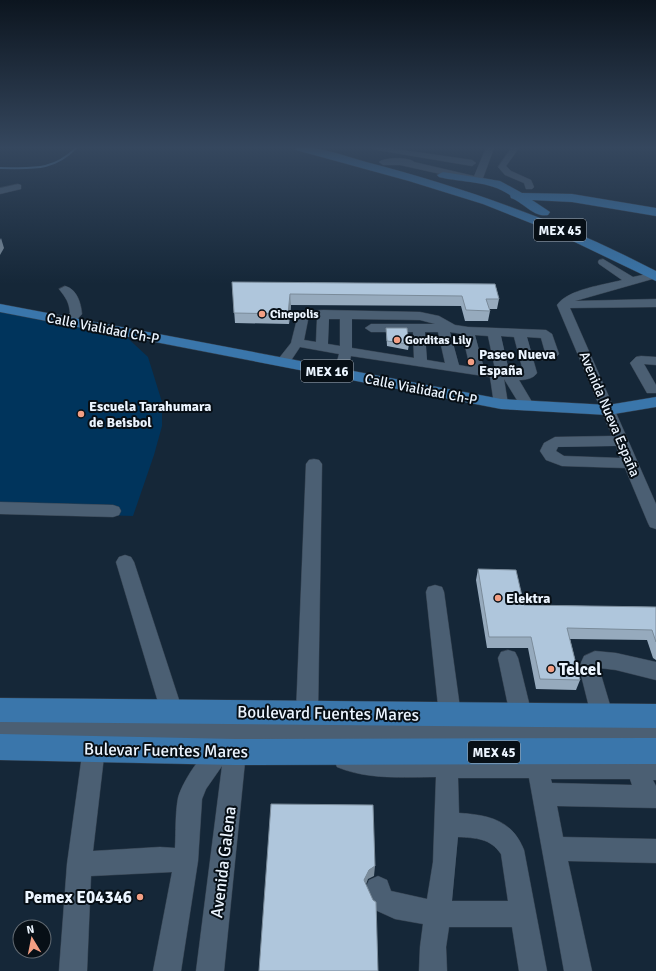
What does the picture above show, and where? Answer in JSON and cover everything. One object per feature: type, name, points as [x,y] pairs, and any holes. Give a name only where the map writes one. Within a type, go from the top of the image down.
[{"type":"main road","name":"MEX 45","points":[[466,193],[542,222],[655,273]]},
{"type":"main road","points":[[473,193],[482,195],[558,197],[586,200],[656,212]]},
{"type":"main road","name":"MEX 45","points":[[514,193],[536,208],[558,215],[611,242],[655,273]]},
{"type":"main road","points":[[565,193],[656,209]]},
{"type":"main road","points":[[558,215],[562,204],[586,200]]},
{"type":"main road","name":"Calle Vialidad Ch-P","points":[[0,301],[72,317]]},
{"type":"main road","name":"Calle Vialidad Ch-P","points":[[0,308],[72,317],[290,353],[343,363],[500,399],[525,402],[605,404],[655,394]]},
{"type":"main road","name":"Boulevard Fuentes Mares","points":[[0,710],[656,716]]},
{"type":"main road","name":"Bulevar Fuentes Mares","points":[[0,747],[227,752],[331,752]]},
{"type":"main road","name":"MEX 45","points":[[331,752],[650,763]]},
{"type":"street","points":[[603,262],[632,281]]},
{"type":"street","points":[[563,305],[565,302],[576,296],[632,281],[655,273]]},
{"type":"street","points":[[65,289],[70,293],[74,300],[72,317]]},
{"type":"street","points":[[563,305],[656,303]]},
{"type":"street","name":"Avenida Nueva España","points":[[563,305],[656,523]]},
{"type":"street","points":[[322,347],[323,314]]},
{"type":"street","points":[[343,363],[346,314]]},
{"type":"street","points":[[343,363],[322,347],[290,353],[302,318],[309,315],[346,314],[370,321],[419,328],[447,328],[468,331],[546,334],[553,352],[547,356],[526,355]]},
{"type":"street","points":[[370,321],[420,316],[435,319],[447,328],[453,368]]},
{"type":"street","points":[[370,321],[373,355]]},
{"type":"street","points":[[419,328],[422,362]]},
{"type":"street","points":[[468,331],[478,372]]},
{"type":"street","points":[[494,332],[503,375],[500,399]]},
{"type":"street","points":[[343,363],[373,355],[478,372],[503,375],[529,374],[526,355],[519,332]]},
{"type":"street","points":[[655,394],[637,363],[641,360],[656,361]]},
{"type":"street","points":[[503,375],[525,402]]},
{"type":"street","points":[[621,441],[555,442],[549,446],[548,451],[551,456],[562,461],[630,463]]},
{"type":"street","points":[[307,713],[314,464]]},
{"type":"street","points":[[0,508],[113,511]]},
{"type":"street","points":[[125,562],[172,712]]},
{"type":"street","points":[[436,592],[450,715]]},
{"type":"street","points":[[508,658],[521,715]]},
{"type":"street","points":[[602,715],[589,667],[590,663],[595,660],[606,660],[656,671]]},
{"type":"street","points":[[0,728],[656,737]]},
{"type":"street","points":[[73,971],[79,864],[94,748]]},
{"type":"street","points":[[167,971],[186,861],[190,798],[198,781],[227,752]]},
{"type":"street","name":"Avenida Galena","points":[[210,971],[227,752]]},
{"type":"street","points":[[331,752],[353,763],[367,765],[538,767],[650,763],[652,797],[544,794]]},
{"type":"street","points":[[433,971],[433,947],[445,862],[447,766]]},
{"type":"street","points":[[538,767],[578,971]]},
{"type":"street","points":[[446,824],[487,828],[498,832],[507,840],[512,850],[533,971]]},
{"type":"street","points":[[553,849],[656,851]]},
{"type":"street","points":[[79,864],[160,859],[186,861]]},
{"type":"street","points":[[378,889],[382,900],[391,906],[401,909],[439,912],[523,914]]},
{"type":"shaded area","name":"Escuela Tarahumara de Beisbol","points":[[0,309],[120,331],[148,357],[162,402],[162,426],[154,455],[133,516],[0,512]]},
{"type":"building","points":[[232,282],[495,284],[499,299],[486,299],[490,311],[466,310],[462,296],[290,294],[288,314],[234,313]]},
{"type":"building","points":[[386,328],[407,328],[409,344],[387,341]]},
{"type":"building","points":[[478,569],[516,570],[524,605],[656,607],[656,642],[652,630],[567,628],[580,680],[540,679],[531,637],[489,637]]},
{"type":"building","points":[[271,804],[373,805],[375,866],[369,870],[364,880],[373,900],[376,902],[378,971],[259,971]]},
{"type":"place","name":"Cinepolis","points":[[262,314]]},
{"type":"place","name":"Gorditas Lily","points":[[397,340]]},
{"type":"place","name":"Paseo Nueva España","points":[[471,362]]},
{"type":"place","name":"Escuela Tarahumara de Beisbol","points":[[81,414]]},
{"type":"place","name":"Elektra","points":[[498,598]]},
{"type":"place","name":"Telcel","points":[[551,669]]},
{"type":"place","name":"Pemex E04346","points":[[140,897]]}]
